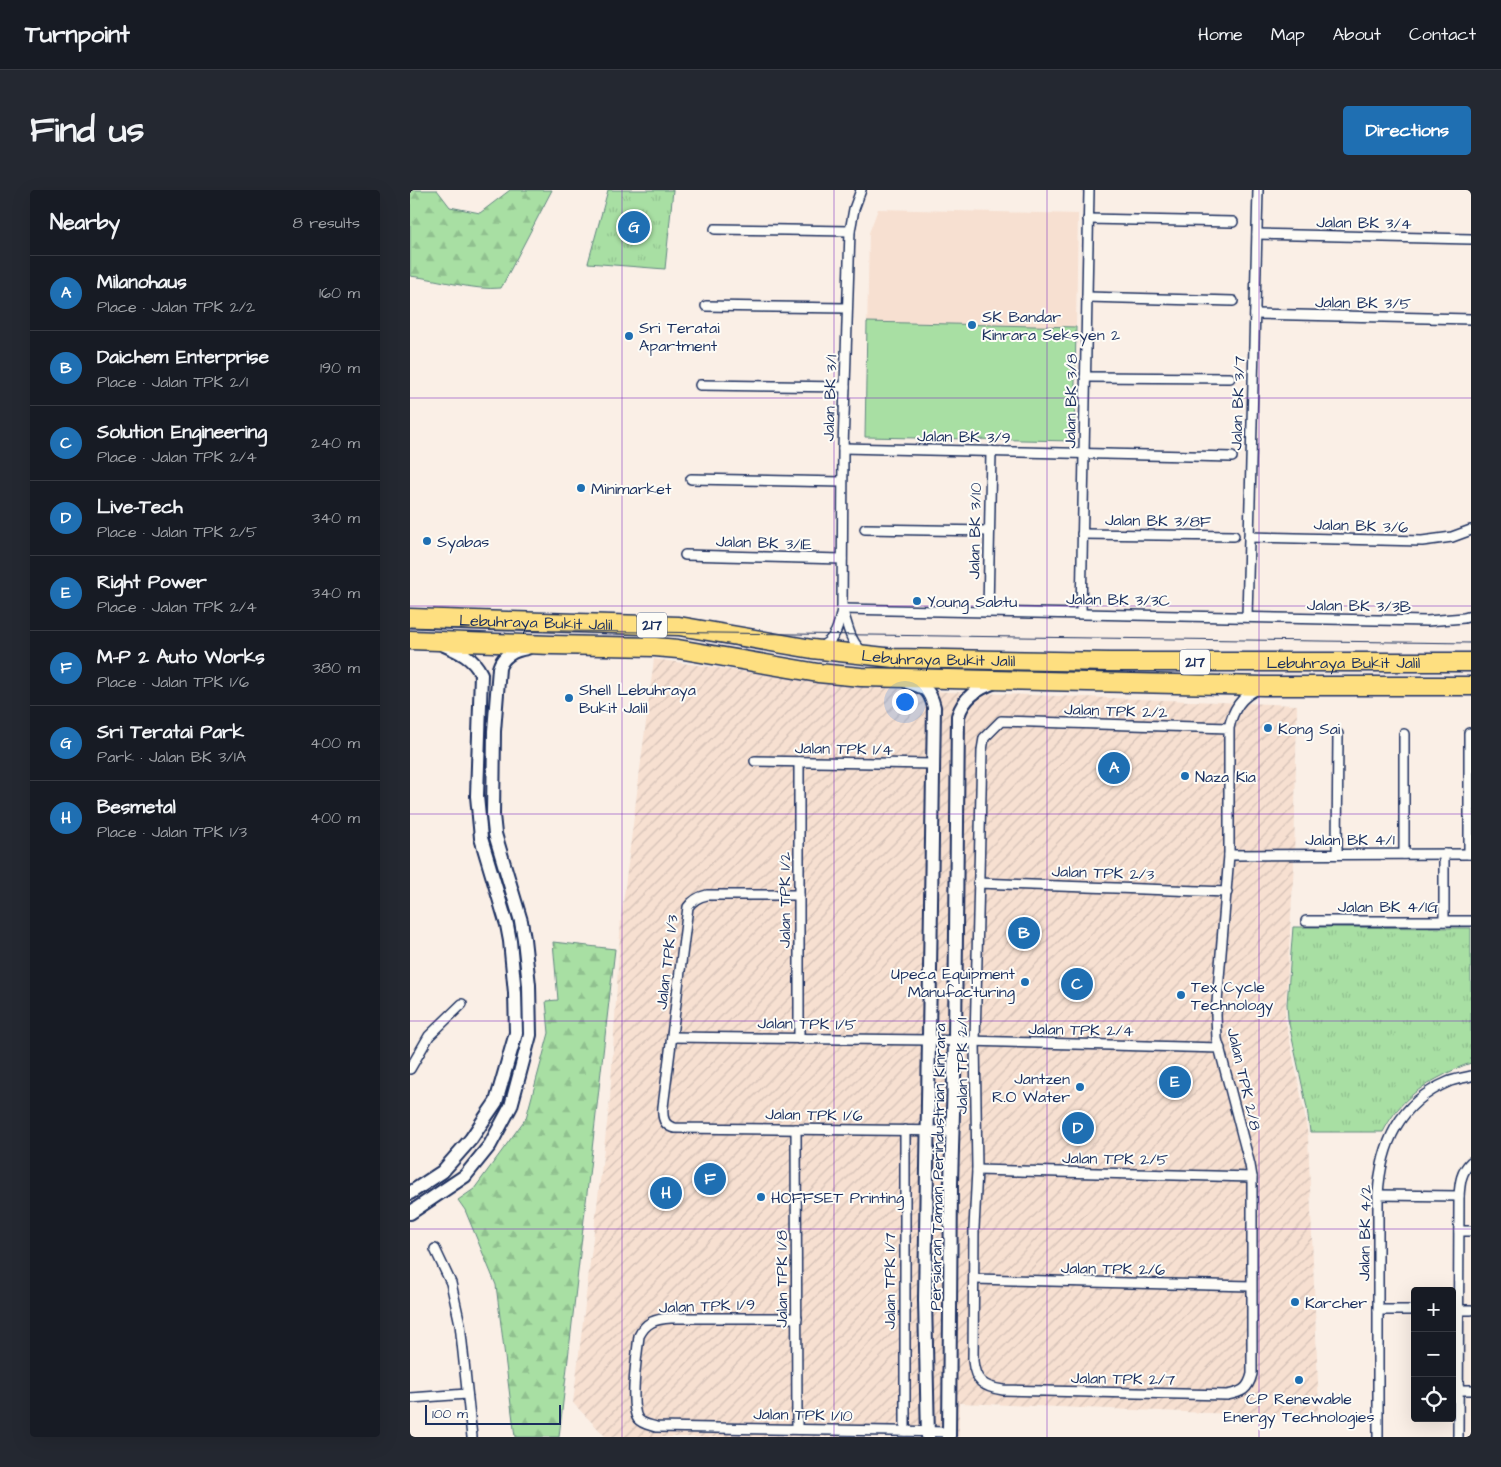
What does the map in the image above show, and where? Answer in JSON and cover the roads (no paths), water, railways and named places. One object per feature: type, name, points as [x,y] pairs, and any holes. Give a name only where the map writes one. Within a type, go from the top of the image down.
[{"type":"highway","name":"Lebuhraya Bukit Jalil","points":[[410,618],[679,626],[812,649],[870,656],[1110,662],[1471,662]]},
{"type":"highway","name":"Lebuhraya Bukit Jalil","points":[[410,640],[655,647],[678,649],[818,673],[861,677],[1264,686],[1471,686]]},
{"type":"street","name":"Jalan BK 3/1","points":[[812,649],[822,646],[834,635],[838,628],[842,609],[842,482],[850,231],[854,209],[861,190]]},
{"type":"street","name":"Jalan BK 3/8","points":[[1081,613],[1089,190]]},
{"type":"street","name":"Jalan BK 3/7","points":[[1247,617],[1258,190]]},
{"type":"street","points":[[1088,219],[1233,222]]},
{"type":"street","points":[[715,229],[850,231]]},
{"type":"street","name":"Jalan BK 3/4","points":[[1257,234],[1471,239]]},
{"type":"street","points":[[1087,297],[1233,301]]},
{"type":"street","points":[[706,306],[847,308]]},
{"type":"street","name":"Jalan BK 3/5","points":[[1255,314],[1471,319]]},
{"type":"street","points":[[1085,377],[1230,378]]},
{"type":"street","points":[[700,386],[845,387]]},
{"type":"street","name":"Jalan BK 3/9","points":[[843,448],[1232,457]]},
{"type":"street","name":"Jalan BK 3/10","points":[[988,612],[991,451]]},
{"type":"street","points":[[691,479],[842,482]]},
{"type":"street","points":[[864,529],[989,531]]},
{"type":"street","name":"Jalan BK 3/6","points":[[1249,537],[1422,541],[1452,537],[1471,530]]},
{"type":"street","name":"Jalan BK 3/8F","points":[[1082,534],[1234,536]]},
{"type":"street","name":"Jalan BK 3/1E","points":[[685,555],[842,559]]},
{"type":"street","name":"Jalan BK 3/1","points":[[842,609],[854,644],[858,649],[870,656]]},
{"type":"street","name":"Jalan BK 3/3C","points":[[842,609],[1247,617]]},
{"type":"street","name":"Jalan BK 3/3B","points":[[1247,617],[1427,621],[1471,616]]},
{"type":"street","points":[[410,1193],[442,1172],[471,1139],[486,1118],[496,1102],[516,1033],[515,993],[507,925],[481,838],[476,796],[481,674],[477,665],[468,656],[435,641]]},
{"type":"street","points":[[410,1212],[465,1176],[490,1145],[511,1106],[530,1034],[529,985],[524,939],[521,922],[495,834],[493,799],[494,731],[497,679],[500,662],[509,654],[518,650],[552,645]]},
{"type":"street","name":"Persiaran Taman Perindustrian Kinrara","points":[[898,678],[928,691],[934,707],[936,1040],[928,1130],[924,1300],[928,1434]]},
{"type":"street","name":"Persiaran Taman Perindustrian Kinrara","points":[[949,1434],[958,716],[960,708],[974,692],[1000,680]]},
{"type":"street","name":"Jalan TPK 2/8","points":[[1252,1374],[1252,1177],[1217,1039],[1216,1015],[1229,855],[1229,728],[1232,716],[1242,699],[1264,686]]},
{"type":"street","name":"Jalan TPK 2/2","points":[[1001,721],[1229,728]]},
{"type":"street","name":"Jalan TPK 2/1","points":[[983,1384],[973,1370],[972,1361],[977,1170],[975,1041],[978,883],[983,744],[984,738],[1001,721]]},
{"type":"street","points":[[480,731],[494,731]]},
{"type":"street","points":[[1469,733],[1470,854]]},
{"type":"street","points":[[1337,854],[1338,734]]},
{"type":"street","points":[[1404,734],[1404,854]]},
{"type":"street","name":"Jalan TPK 1/4","points":[[755,761],[933,764]]},
{"type":"street","name":"Jalan TPK 1/2","points":[[799,762],[799,1039]]},
{"type":"street","points":[[1444,854],[1444,920]]},
{"type":"street","name":"Jalan BK 4/1","points":[[1229,855],[1470,854]]},
{"type":"street","name":"Jalan TPK 2/3","points":[[978,883],[1227,892]]},
{"type":"street","name":"Jalan TPK 1/3","points":[[675,1128],[669,1127],[665,1123],[662,1113],[688,907],[699,897],[707,895],[799,895]]},
{"type":"street","name":"Jalan BK 4/1G","points":[[1306,921],[1471,920]]},
{"type":"street","points":[[410,1069],[429,1036],[462,1004]]},
{"type":"street","name":"Jalan TPK 1/5","points":[[672,1037],[936,1040]]},
{"type":"street","name":"Jalan TPK 2/4","points":[[936,1040],[1220,1048]]},
{"type":"street","name":"Jalan BK 4/2","points":[[1378,1437],[1378,1195],[1379,1179],[1385,1151],[1396,1124],[1405,1112],[1426,1095],[1448,1082],[1471,1076]]},
{"type":"street","name":"Jalan TPK 1/6","points":[[675,1128],[953,1131]]},
{"type":"street","name":"Jalan TPK 1/8","points":[[796,1129],[797,1429]]},
{"type":"street","name":"Jalan TPK 1/7","points":[[905,1130],[905,1431]]},
{"type":"street","points":[[1458,1437],[1456,1310],[1459,1196],[1460,1179],[1464,1169],[1471,1162]]},
{"type":"street","name":"Jalan TPK 2/5","points":[[977,1170],[1252,1177]]},
{"type":"street","points":[[1378,1195],[1459,1196]]},
{"type":"street","points":[[1459,1231],[1471,1231]]},
{"type":"street","points":[[435,1249],[451,1283],[460,1324],[472,1437]]},
{"type":"street","name":"Jalan TPK 2/6","points":[[974,1279],[1251,1286]]},
{"type":"street","points":[[1378,1310],[1411,1310]]},
{"type":"street","points":[[1456,1310],[1471,1310]]},
{"type":"street","name":"Jalan TPK 1/9","points":[[656,1427],[646,1424],[639,1419],[633,1400],[639,1336],[650,1323],[659,1319],[671,1318],[797,1318]]},
{"type":"street","name":"Jalan TPK 2/7","points":[[983,1384],[991,1388],[1003,1390],[1227,1395],[1244,1389],[1250,1383],[1252,1374]]},
{"type":"street","points":[[1458,1390],[1471,1390]]},
{"type":"street","points":[[410,1398],[467,1394]]},
{"type":"street","name":"Jalan TPK 1/10","points":[[656,1427],[905,1431],[949,1434]]},
{"type":"tram line","points":[[410,627],[492,630],[1471,643]]},
{"type":"place","name":"Sri Teratai Park","points":[[634,227]]},
{"type":"place","name":"SK Bandar Kinrara Seksyen 2","points":[[972,325]]},
{"type":"place","name":"Sri Teratai Apartment","points":[[629,336]]},
{"type":"place","name":"Minimarket","points":[[581,488]]},
{"type":"place","name":"Syabas","points":[[427,541]]},
{"type":"place","name":"Young Sabtu","points":[[917,601]]},
{"type":"place","name":"Shell Lebuhraya Bukit Jalil","points":[[569,698]]},
{"type":"place","name":"Kong Sai","points":[[1268,728]]},
{"type":"place","name":"Milanohaus","points":[[1114,768]]},
{"type":"place","name":"Naza Kia","points":[[1185,776]]},
{"type":"place","name":"Daichem Enterprise","points":[[1024,933]]},
{"type":"place","name":"Upeca Equipment Manufacturing","points":[[1025,982]]},
{"type":"place","name":"Solution Engineering","points":[[1077,984]]},
{"type":"place","name":"Tex Cycle Technology","points":[[1181,995]]},
{"type":"place","name":"Right Power","points":[[1175,1082]]},
{"type":"place","name":"Jantzen R.O Water","points":[[1080,1087]]},
{"type":"place","name":"Live-Tech","points":[[1078,1128]]},
{"type":"place","name":"M-P 2 Auto Works","points":[[710,1179]]},
{"type":"place","name":"Besmetal","points":[[666,1193]]},
{"type":"place","name":"HOFFSET Printing","points":[[761,1197]]},
{"type":"place","name":"Karcher","points":[[1295,1302]]},
{"type":"place","name":"CP Renewable Energy Technologies","points":[[1299,1380]]}]
